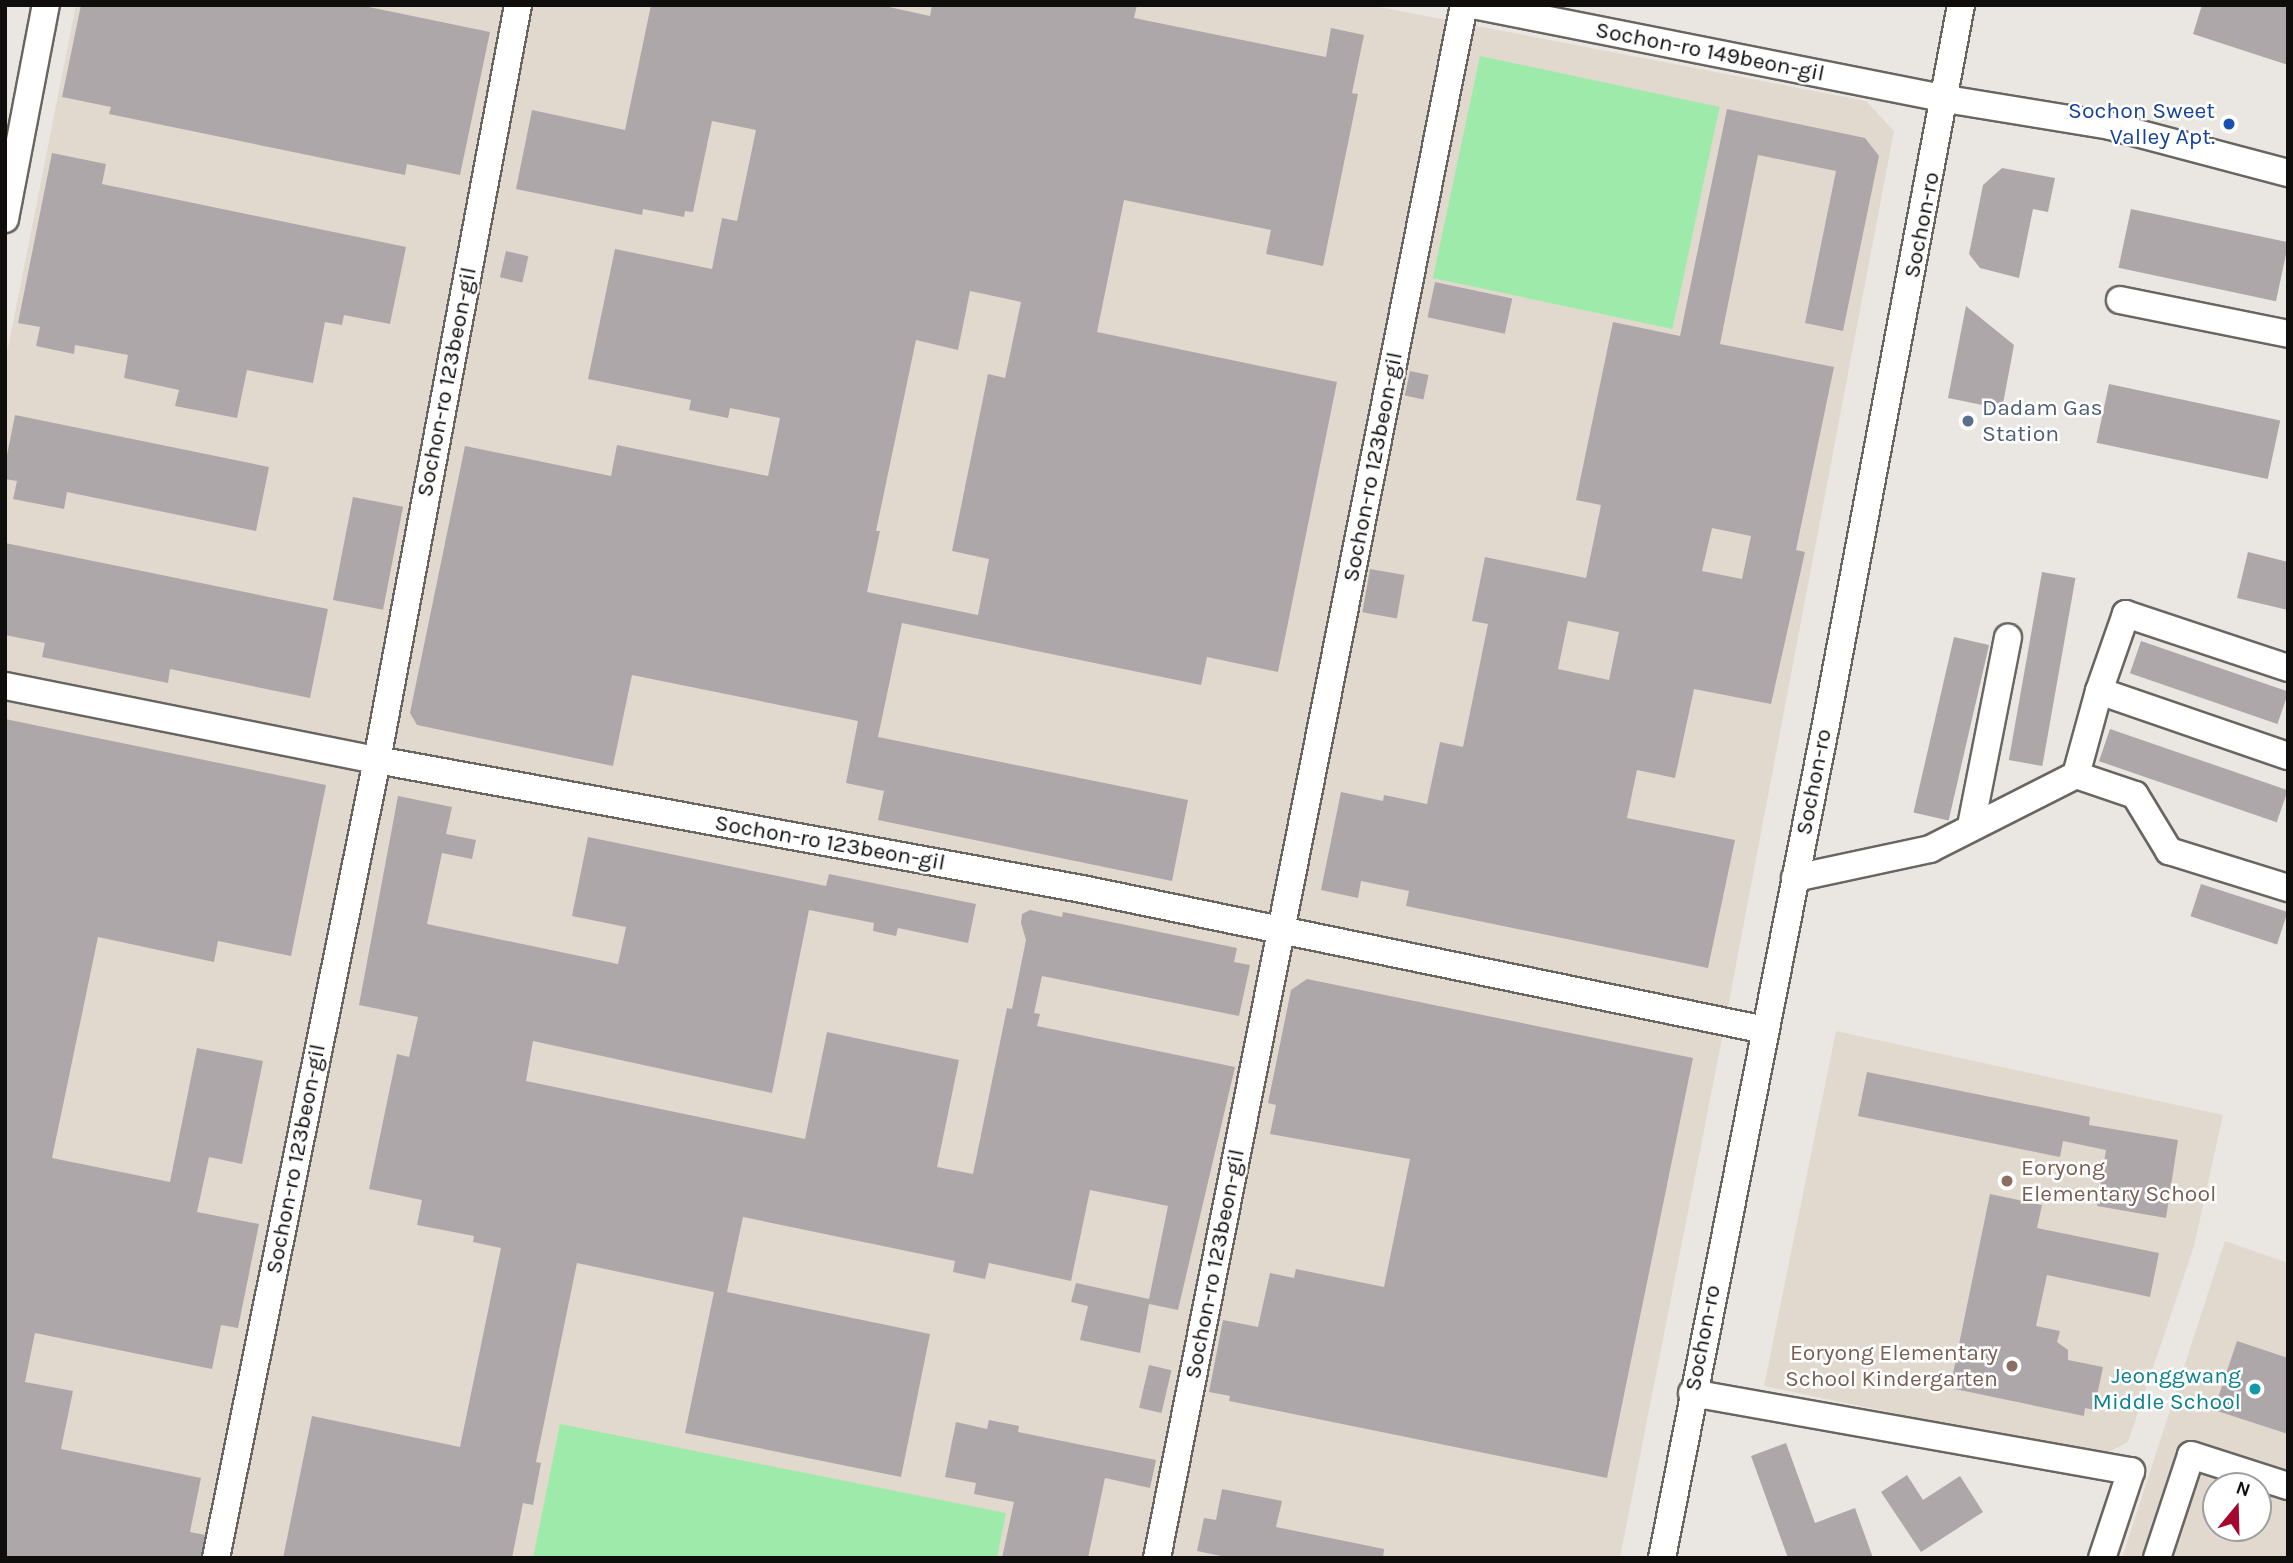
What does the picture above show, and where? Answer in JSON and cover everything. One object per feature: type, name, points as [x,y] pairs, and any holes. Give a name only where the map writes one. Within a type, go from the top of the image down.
[{"type":"street","points":[[5,219],[46,5]]},
{"type":"street","name":"Sochon-ro 123beon-gil","points":[[216,1558],[377,760],[518,5]]},
{"type":"street","name":"Sochon-ro 123beon-gil","points":[[1157,1558],[1464,5]]},
{"type":"street","name":"Sochon-ro 149beon-gil","points":[[1474,5],[1946,99],[2109,126],[2288,173]]},
{"type":"street","name":"Sochon-ro","points":[[1662,1558],[1692,1392],[1946,99],[1961,5]]},
{"type":"street","points":[[2120,300],[2288,334]]},
{"type":"street","points":[[2076,775],[2099,691],[2126,614],[2288,668]]},
{"type":"street","points":[[1971,826],[2008,638]]},
{"type":"street","name":"Sochon-ro 123beon-gil","points":[[5,685],[377,760],[1282,929],[1765,1030]]},
{"type":"street","points":[[2099,691],[2288,756]]},
{"type":"street","points":[[1795,878],[1930,849],[2076,775],[2135,795],[2169,851],[2288,888]]},
{"type":"street","points":[[1692,1392],[2131,1471],[2102,1558]]},
{"type":"street","points":[[2157,1558],[2191,1455],[2288,1486]]},
{"type":"shaded area","points":[[76,5],[1369,5],[1866,101],[1894,131],[1720,1049],[1620,1558],[5,1558],[5,363]]},
{"type":"shaded area","name":"Eoryong Elementary School","points":[[1836,1031],[2223,1115],[2194,1246],[2128,1442],[2101,1456],[1764,1386]]},
{"type":"shaded area","points":[[2225,1241],[2288,1263],[2288,1558],[2122,1558]]},
{"type":"green space","points":[[1480,56],[1720,107],[1672,329],[1433,278]]},
{"type":"green space","points":[[560,1424],[1006,1513],[997,1558],[533,1558]]},
{"type":"building","points":[[81,5],[359,5],[490,32],[460,175],[407,164],[405,175],[109,114],[111,107],[62,97]]},
{"type":"building","points":[[651,5],[880,5],[930,16],[932,5],[1137,5],[1134,18],[1326,57],[1331,28],[1364,35],[1352,93],[1358,94],[1323,266],[1266,254],[1271,230],[1124,200],[1097,332],[1337,382],[1278,672],[1207,657],[1201,685],[902,623],[878,737],[1188,800],[1172,881],[878,820],[884,791],[846,783],[858,721],[632,675],[613,766],[417,725],[410,713],[465,446],[611,476],[617,445],[768,476],[780,418],[730,408],[728,418],[689,410],[691,400],[588,379],[615,249],[712,269],[722,218],[737,221],[756,130],[712,121],[693,212],[685,211],[684,217],[643,209],[642,215],[516,189],[532,110],[625,130]],"holes":[[[970,291],[1021,302],[1005,378],[988,374],[952,551],[989,559],[978,615],[867,592],[880,531],[876,531],[916,340],[958,350]]]},
{"type":"building","points":[[2202,5],[2288,5],[2288,65],[2193,34]]},
{"type":"building","points":[[1727,109],[1865,138],[1879,156],[1843,331],[1805,323],[1836,171],[1758,155],[1720,344],[1834,367],[1796,550],[1805,552],[1771,704],[1694,689],[1675,778],[1637,770],[1627,818],[1735,840],[1708,968],[1406,906],[1409,891],[1361,881],[1358,898],[1321,890],[1341,792],[1383,801],[1384,795],[1427,804],[1440,742],[1463,747],[1488,624],[1472,621],[1485,557],[1586,578],[1601,505],[1576,500],[1613,322],[1680,336]],"holes":[[[1712,528],[1751,536],[1742,579],[1702,571]],[[1568,621],[1619,632],[1609,680],[1558,669]]]},
{"type":"building","points":[[52,153],[106,164],[102,184],[406,247],[390,324],[344,315],[342,325],[325,322],[313,383],[247,370],[237,418],[175,406],[179,390],[124,378],[128,355],[75,345],[74,354],[36,346],[40,327],[18,323]]},
{"type":"building","points":[[2002,168],[2055,178],[2048,212],[2033,209],[2019,278],[1980,268],[1969,254],[1983,185]]},
{"type":"building","points":[[2131,209],[2288,242],[2276,301],[2119,268]]},
{"type":"building","points":[[506,251],[528,256],[522,282],[500,277]]},
{"type":"building","points":[[1435,282],[1512,298],[1505,334],[1428,317]]},
{"type":"building","points":[[1966,306],[2014,345],[2002,409],[1948,398]]},
{"type":"building","points":[[1410,371],[1429,375],[1423,399],[1405,395]]},
{"type":"building","points":[[2109,384],[2280,420],[2268,479],[2097,443]]},
{"type":"building","points":[[15,415],[269,467],[256,531],[67,492],[64,509],[13,499],[17,481],[5,479],[5,465]]},
{"type":"building","points":[[353,497],[403,507],[383,610],[333,600]]},
{"type":"building","points":[[5,543],[328,609],[310,698],[170,669],[168,683],[42,657],[45,643],[5,635]]},
{"type":"building","points":[[2248,552],[2288,562],[2288,610],[2237,598]]},
{"type":"building","points":[[1370,569],[1404,575],[1397,618],[1362,612]]},
{"type":"building","points":[[2042,572],[2075,578],[2042,766],[2009,760]]},
{"type":"building","points":[[1954,637],[1989,645],[1949,820],[1914,812]]},
{"type":"building","points":[[2141,641],[2288,692],[2277,724],[2130,673]]},
{"type":"building","points":[[5,719],[326,785],[291,956],[218,941],[214,962],[98,937],[52,1158],[170,1182],[197,1048],[263,1061],[242,1164],[209,1157],[197,1212],[259,1224],[238,1328],[221,1325],[212,1369],[35,1333],[25,1382],[73,1391],[61,1449],[201,1478],[190,1532],[205,1535],[201,1558],[5,1558]]},
{"type":"building","points":[[2110,729],[2288,790],[2277,822],[2099,761]]},
{"type":"building","points":[[398,796],[452,807],[446,834],[476,840],[472,859],[442,853],[427,924],[618,964],[626,927],[572,916],[588,837],[826,886],[829,874],[976,904],[968,943],[898,928],[896,936],[873,931],[874,923],[809,910],[772,1093],[533,1041],[526,1081],[805,1139],[827,1032],[959,1060],[937,1167],[973,1174],[1007,1008],[1012,1009],[1026,940],[1021,923],[1022,914],[1030,910],[1062,917],[1063,912],[1237,948],[1234,962],[1250,965],[1239,1016],[1042,976],[1034,1013],[1040,1014],[1037,1026],[1235,1067],[1178,1310],[1149,1304],[1140,1353],[1080,1340],[1088,1306],[1071,1302],[1076,1283],[1149,1299],[1168,1206],[1090,1190],[1071,1281],[989,1263],[985,1279],[953,1272],[955,1261],[743,1217],[727,1292],[930,1334],[901,1477],[685,1433],[714,1292],[577,1263],[536,1462],[541,1463],[533,1505],[523,1503],[512,1558],[283,1558],[312,1416],[460,1447],[501,1248],[473,1242],[474,1236],[417,1225],[422,1200],[369,1189],[397,1054],[409,1057],[418,1017],[359,1005]]},
{"type":"building","points":[[2201,884],[2288,912],[2277,944],[2190,916]]},
{"type":"building","points":[[1307,979],[1693,1058],[1607,1478],[1229,1401],[1230,1396],[1209,1392],[1223,1320],[1258,1327],[1270,1273],[1294,1278],[1296,1269],[1384,1287],[1410,1159],[1270,1134],[1276,1105],[1268,1103],[1291,990]]},
{"type":"building","points":[[1867,1072],[2090,1117],[2089,1125],[2178,1140],[2166,1218],[2097,1206],[2106,1150],[2063,1141],[2060,1157],[1858,1116]]},
{"type":"building","points":[[1990,1194],[2042,1205],[2037,1228],[2159,1253],[2150,1297],[2047,1275],[2036,1326],[2060,1331],[2057,1342],[2068,1350],[2068,1360],[2103,1367],[2094,1410],[2085,1408],[2084,1416],[1950,1388]]},
{"type":"building","name":"Jeonggwang Middle School","points":[[2237,1341],[2288,1358],[2288,1434],[2214,1410]]},
{"type":"building","points":[[1149,1365],[1171,1370],[1162,1413],[1139,1408]]},
{"type":"building","points":[[989,1420],[1019,1426],[1018,1432],[1156,1460],[1150,1488],[1105,1478],[1088,1558],[1002,1558],[1014,1502],[974,1494],[976,1483],[945,1477],[956,1422],[987,1429]]},
{"type":"building","points":[[1786,1443],[1815,1523],[1855,1508],[1873,1558],[1788,1558],[1751,1456]]},
{"type":"building","points":[[1907,1475],[1923,1500],[1960,1476],[1983,1512],[1921,1552],[1881,1492]]},
{"type":"building","points":[[1222,1489],[1282,1501],[1276,1527],[1384,1549],[1383,1558],[1231,1558],[1197,1551],[1204,1518],[1216,1520]]},
{"type":"place","name":"Sochon Sweet Valley Apt.","points":[[2229,124]]},
{"type":"place","name":"Dadam Gas Station","points":[[1968,421]]},
{"type":"place","name":"Eoryong Elementary School","points":[[2007,1181]]},
{"type":"place","name":"Eoryong Elementary School Kindergarten","points":[[2012,1366]]},
{"type":"place","name":"Jeonggwang Middle School","points":[[2255,1389]]}]
